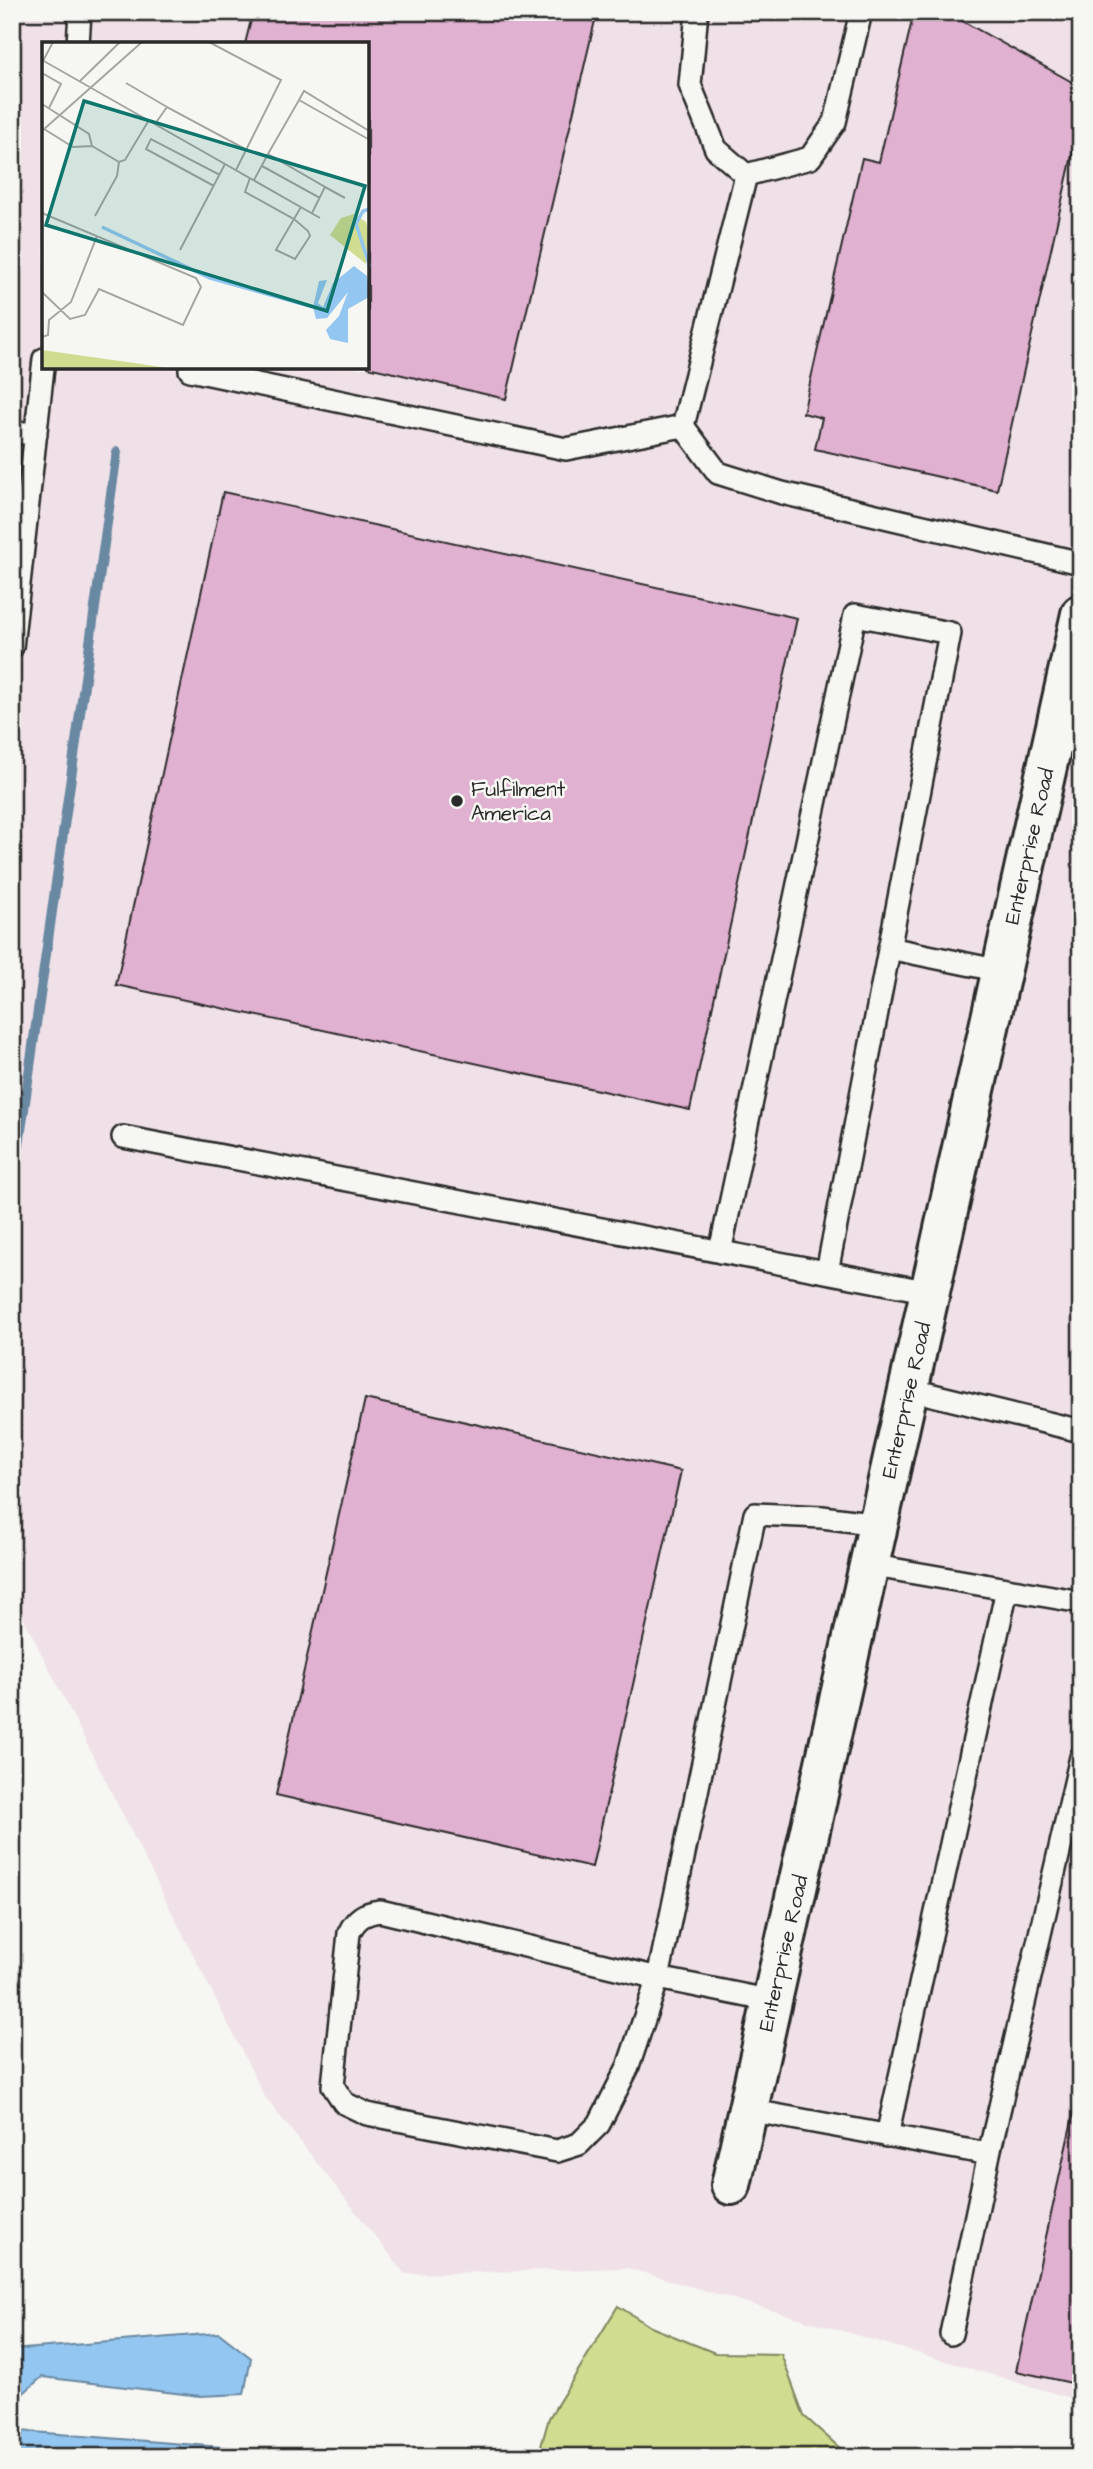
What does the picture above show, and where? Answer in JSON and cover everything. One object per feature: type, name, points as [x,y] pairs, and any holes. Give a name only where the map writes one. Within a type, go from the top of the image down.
[{"type":"street","name":"Enterprise Road","points":[[731,2185],[1080,625]]},
{"type":"lane","points":[[78,42],[80,12]]},
{"type":"lane","points":[[696,12],[690,85],[716,149],[746,175]]},
{"type":"lane","points":[[746,175],[810,158],[835,122],[860,12]]},
{"type":"lane","points":[[683,426],[746,175]]},
{"type":"lane","points":[[12,647],[43,369]]},
{"type":"lane","points":[[190,369],[566,449],[683,426]]},
{"type":"lane","points":[[683,426],[718,473],[782,493],[1081,563]]},
{"type":"lane","points":[[12,432],[36,434]]},
{"type":"lane","points":[[720,1252],[855,615],[950,633],[827,1272]]},
{"type":"lane","points":[[889,948],[1001,971]]},
{"type":"lane","points":[[122,1137],[930,1292]]},
{"type":"lane","points":[[908,1389],[1081,1432]]},
{"type":"lane","points":[[772,2001],[658,1978],[380,1911],[367,1913],[355,1921],[349,1933],[333,2086],[344,2103],[368,2114],[558,2151],[579,2144],[599,2124],[628,2067],[658,1978],[755,1514],[822,1517],[878,1524]]},
{"type":"lane","points":[[869,1565],[1081,1602]]},
{"type":"lane","points":[[887,2136],[1007,1589]]},
{"type":"lane","points":[[951,2334],[989,2154],[1081,1758]]},
{"type":"lane","points":[[748,2110],[989,2154]]},
{"type":"shaded area","points":[[12,12],[1081,12],[1081,2401],[628,2268],[405,2274],[265,2097],[12,1595]]},
{"type":"green space","points":[[618,2306],[651,2327],[715,2353],[781,2354],[804,2416],[842,2450],[841,2457],[538,2457],[549,2418]]},
{"type":"water","points":[[219,2333],[251,2358],[244,2394],[200,2396],[42,2377],[12,2403],[12,2350]]},
{"type":"water","points":[[12,2411],[21,2431],[234,2448],[247,2457],[12,2457]]},
{"type":"building","points":[[253,12],[597,12],[506,399],[369,367],[369,42],[246,42]]},
{"type":"building","points":[[914,12],[946,12],[1081,87],[1081,116],[997,490],[815,449],[822,418],[803,413],[862,158],[879,162]]},
{"type":"building","name":"Fulfilment America","points":[[223,492],[797,618],[690,1110],[116,985]]},
{"type":"building","points":[[365,1399],[681,1471],[592,1867],[276,1795]]},
{"type":"building","points":[[1081,2080],[1081,2385],[1016,2371]]},
{"type":"waterway","points":[[12,1194],[117,452]]},
{"type":"place","name":"Fulfilment America","points":[[457,801]]}]
